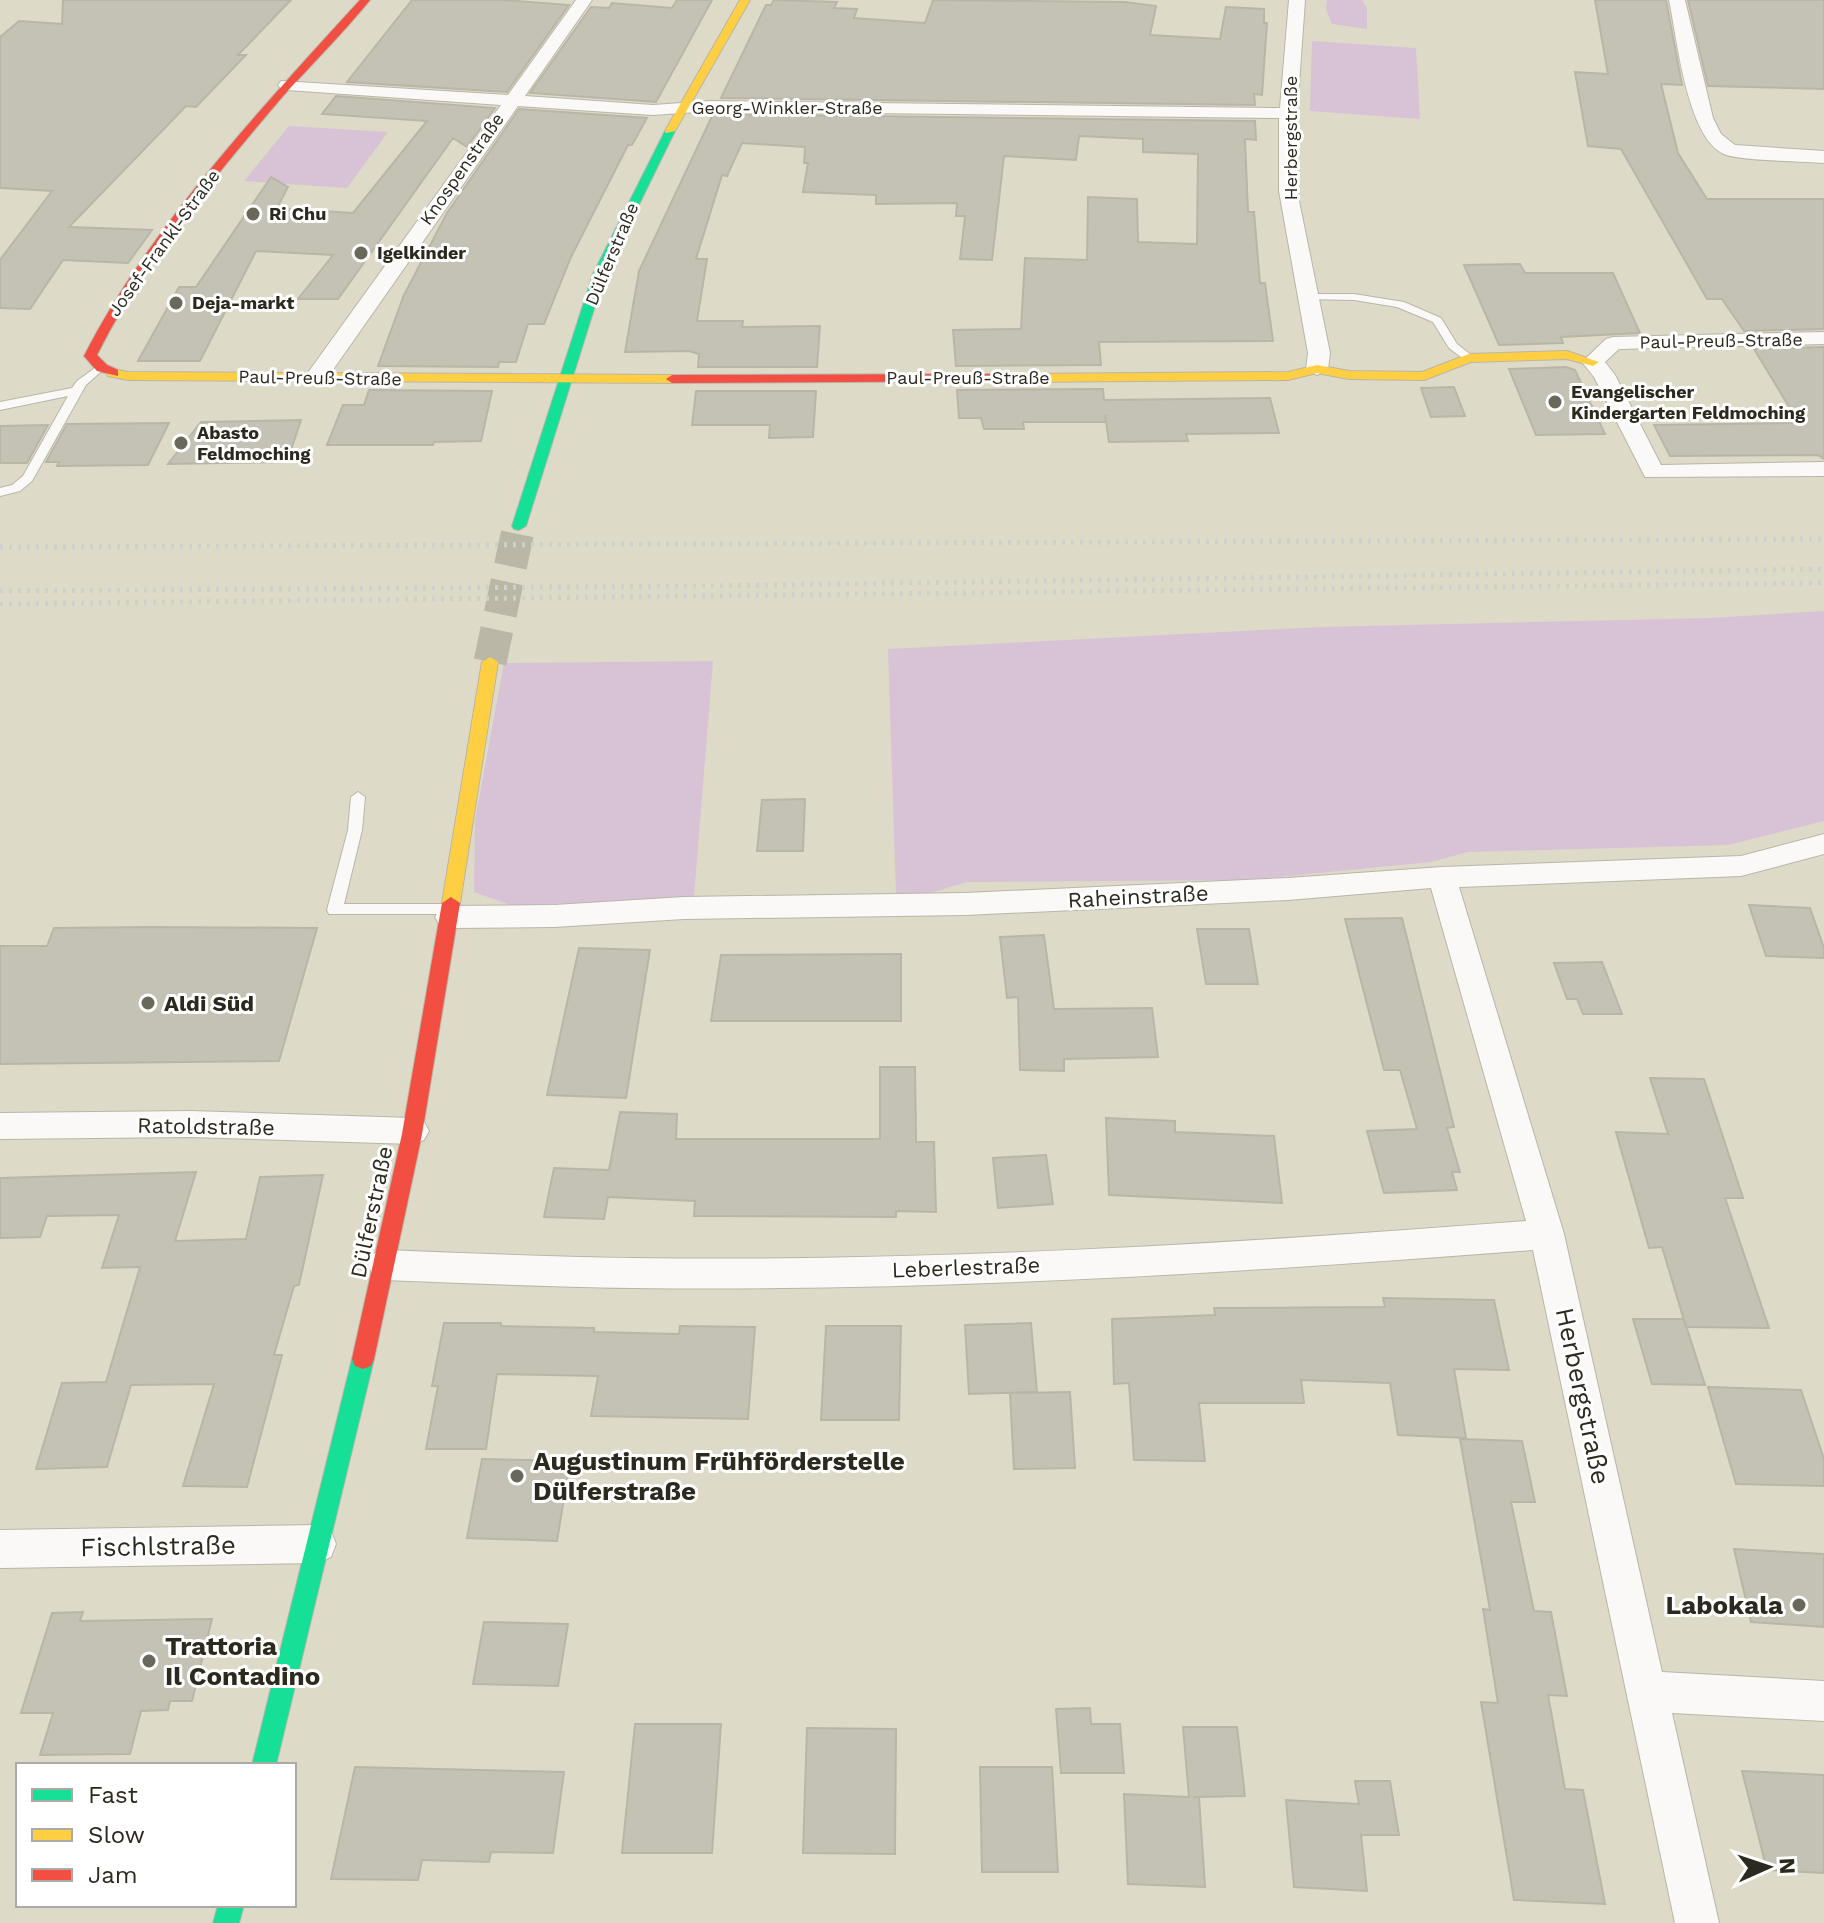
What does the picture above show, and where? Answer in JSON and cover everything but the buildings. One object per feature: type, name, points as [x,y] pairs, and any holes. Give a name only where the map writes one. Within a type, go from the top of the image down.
[{"type":"main road","name":"Josef-Frankl-Straße","points":[[99,368],[90,356],[98,333],[175,223],[287,85],[365,0]]},
{"type":"main road","name":"Dülferstraße","points":[[519,526],[599,274],[682,109],[745,0]]},
{"type":"main road","name":"Paul-Preuß-Straße","points":[[99,368],[111,374],[128,376],[566,380],[1288,376],[1317,369],[1349,375],[1424,376],[1469,358],[1567,355],[1593,362]]},
{"type":"main road","name":"Dülferstraße","points":[[264,1763],[385,1265],[413,1131],[490,662]]},
{"type":"street","name":"Knospenstraße","points":[[315,379],[584,0]]},
{"type":"street","name":"Herbergstraße","points":[[1297,0],[1288,113],[1288,191],[1319,353],[1317,369]]},
{"type":"street","points":[[1677,0],[1704,118],[1713,137],[1730,150],[1824,157]]},
{"type":"street","name":"Georg-Winkler-Straße","points":[[287,85],[653,110],[711,106],[1288,113]]},
{"type":"street","name":"Paul-Preuß-Straße","points":[[1593,362],[1613,343],[1824,338]]},
{"type":"street","points":[[1593,362],[1604,375],[1653,472],[1824,469]]},
{"type":"street","name":"Raheinstraße","points":[[450,914],[554,916],[684,908],[965,904],[1288,889],[1442,877],[1741,866],[1824,844]]},
{"type":"street","name":"Herbergstraße","points":[[1442,877],[1547,1234],[1697,1923]]},
{"type":"street","name":"Ratoldstraße","points":[[0,1126],[190,1124],[413,1131]]},
{"type":"street","name":"Leberlestraße","points":[[385,1265],[634,1273],[958,1269],[1292,1254],[1547,1234]]},
{"type":"street","name":"Fischlstraße","points":[[0,1549],[317,1544]]},
{"type":"street","points":[[1648,1691],[1824,1701]]},
{"type":"lane","points":[[1309,297],[1354,297],[1400,304],[1437,320],[1453,346],[1469,358]]},
{"type":"lane","points":[[0,492],[16,488],[28,478],[77,391],[99,368]]},
{"type":"lane","points":[[0,406],[77,391]]},
{"type":"lane","points":[[358,797],[355,830],[335,910],[450,914]]},
{"type":"shaded area","points":[[1327,0],[1362,0],[1367,8],[1367,29],[1332,24],[1326,9]]},
{"type":"shaded area","points":[[1312,41],[1416,48],[1420,119],[1310,111]]},
{"type":"shaded area","points":[[289,126],[388,132],[347,188],[244,181]]},
{"type":"shaded area","points":[[1824,611],[1824,821],[1728,845],[1468,852],[1431,862],[1246,880],[967,882],[930,893],[896,895],[888,649],[1321,627],[1710,618]]},
{"type":"shaded area","points":[[713,661],[694,897],[513,906],[474,892],[475,820],[504,663]]},
{"type":"tunnel","points":[[490,662],[519,526]]},
{"type":"railway","points":[[0,547],[1824,539]]},
{"type":"railway","points":[[0,591],[707,586],[1824,569]]},
{"type":"railway","points":[[0,604],[1824,583]]},
{"type":"traffic: fast","points":[[519,526],[599,274],[670,131]]},
{"type":"traffic: fast","points":[[264,1763],[363,1359]]},
{"type":"traffic: fast","points":[[226,1923],[230,1907]]},
{"type":"traffic: slow","points":[[670,131],[745,0]]},
{"type":"traffic: slow","points":[[1007,378],[1288,376],[1317,369],[1349,375],[1424,376],[1469,358],[1567,355],[1593,362]]},
{"type":"traffic: slow","points":[[113,373],[128,376],[672,379]]},
{"type":"traffic: slow","points":[[451,903],[490,662]]},
{"type":"traffic: jam","points":[[113,373],[102,368],[90,356],[115,307],[198,194],[279,95],[365,0]]},
{"type":"traffic: jam","points":[[672,379],[1007,378]]},
{"type":"traffic: jam","points":[[363,1359],[412,1134],[451,903]]},
{"type":"place","name":"Ri Chu","points":[[253,214]]},
{"type":"place","name":"Igelkinder","points":[[361,253]]},
{"type":"place","name":"Deja-markt","points":[[176,303]]},
{"type":"place","name":"Evangelischer Kindergarten Feldmoching","points":[[1555,402]]},
{"type":"place","name":"Abasto Feldmoching","points":[[181,443]]},
{"type":"place","name":"Aldi Süd","points":[[148,1003]]},
{"type":"place","name":"Augustinum Frühförderstelle Dülferstraße","points":[[517,1476]]},
{"type":"place","name":"Labokala","points":[[1799,1605]]},
{"type":"place","name":"Trattoria Il Contadino","points":[[149,1661]]}]
